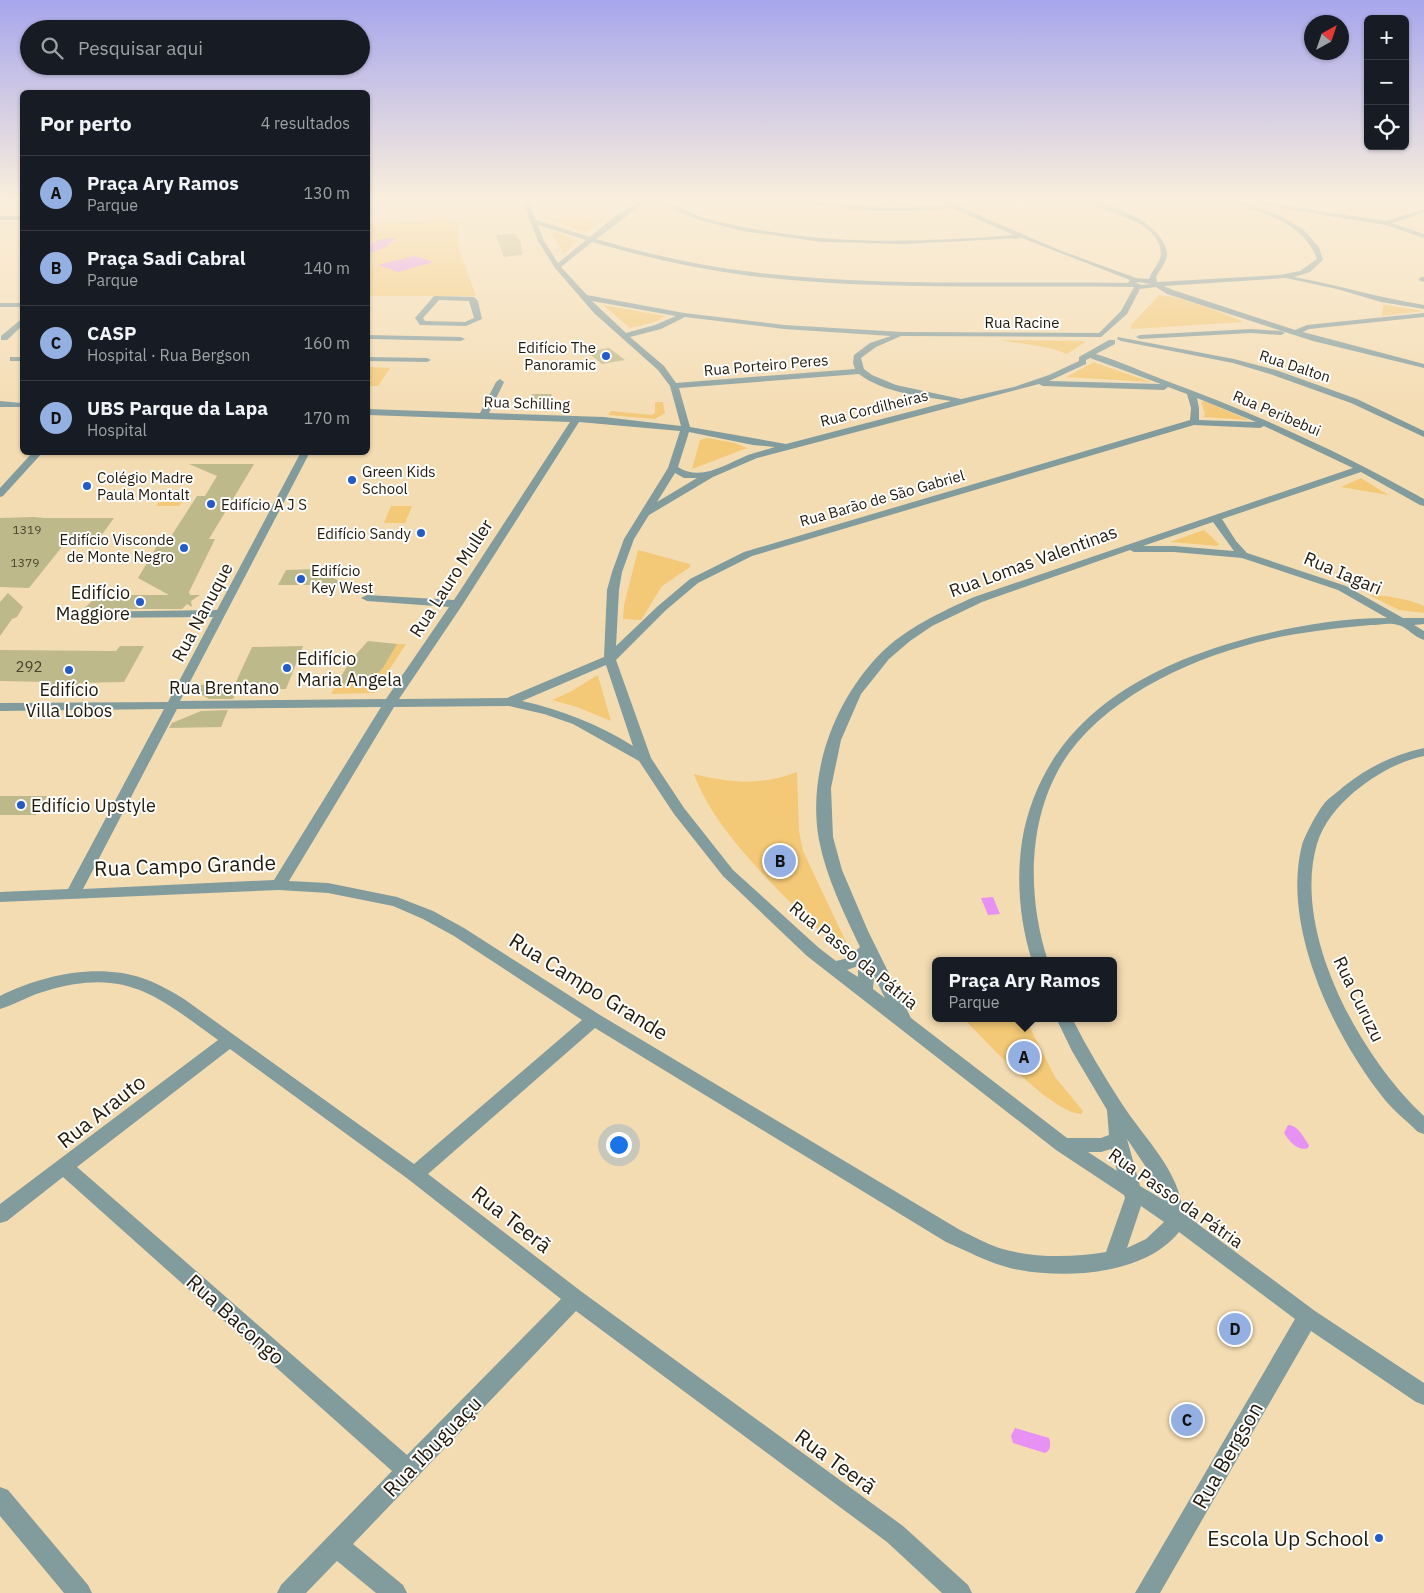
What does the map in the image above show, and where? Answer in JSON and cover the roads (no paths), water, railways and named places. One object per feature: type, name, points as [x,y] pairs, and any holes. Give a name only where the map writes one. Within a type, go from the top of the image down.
[{"type":"street","points":[[565,275],[624,336],[661,368],[674,386],[686,428]]},
{"type":"street","points":[[775,275],[956,285],[1110,284],[1286,275]]},
{"type":"street","points":[[1120,275],[1135,282]]},
{"type":"street","points":[[1153,281],[1156,275]]},
{"type":"street","points":[[1322,275],[1338,287]]},
{"type":"street","points":[[1280,276],[1338,287],[1362,296],[1424,308]]},
{"type":"street","points":[[1153,281],[1170,292]]},
{"type":"street","name":"Rua Cordilheiras","points":[[644,515],[710,475],[754,456],[1001,391],[1015,389],[1052,377],[1083,362],[1100,338],[1124,312],[1133,298],[1135,282]]},
{"type":"street","points":[[1133,298],[1146,290],[1170,292],[1316,339],[1424,366]]},
{"type":"street","points":[[1362,296],[1367,313]]},
{"type":"street","name":"Rua Racine","points":[[584,297],[684,315],[784,327],[902,334],[1072,336],[1117,340]]},
{"type":"street","points":[[437,298],[469,298],[474,301],[478,320],[466,324],[426,324],[419,318],[422,314],[431,308],[437,298]]},
{"type":"street","points":[[2,305],[20,305]]},
{"type":"street","points":[[1296,332],[1304,328],[1367,313],[1424,316]]},
{"type":"street","points":[[624,336],[658,327],[684,315]]},
{"type":"street","points":[[1263,322],[1321,325]]},
{"type":"street","points":[[1251,331],[1264,326],[1263,322]]},
{"type":"street","points":[[4,338],[20,325]]},
{"type":"street","points":[[1111,326],[1122,332],[1149,340],[1251,331],[1316,339]]},
{"type":"street","points":[[902,334],[863,350],[857,357],[860,371],[868,377],[894,387],[965,401]]},
{"type":"street","points":[[370,336],[461,339]]},
{"type":"street","name":"Rua Cordilheiras","points":[[1001,391],[1086,356],[1117,340]]},
{"type":"street","name":"Rua Dalton","points":[[1117,340],[1149,340],[1282,375],[1354,402],[1424,434]]},
{"type":"street","name":"Rua Peribebui","points":[[1086,356],[1191,392],[1275,426],[1363,468],[1424,503]]},
{"type":"street","points":[[370,359],[427,360]]},
{"type":"street","name":"Rua Porteiro Peres","points":[[674,386],[860,371]]},
{"type":"street","name":"Rua Cordilheiras","points":[[1052,377],[1064,383]]},
{"type":"street","points":[[484,415],[500,382]]},
{"type":"street","name":"Rua Cordilheiras","points":[[1035,383],[1180,388]]},
{"type":"street","points":[[1191,392],[1195,408],[1194,422]]},
{"type":"street","points":[[0,404],[20,405]]},
{"type":"street","name":"Rua Schilling","points":[[370,412],[576,418],[686,428],[753,442],[788,446]]},
{"type":"street","name":"Rua Lauro Muller","points":[[279,885],[390,703],[457,604],[576,418]]},
{"type":"street","name":"Rua Barão de São Gabriel","points":[[610,659],[662,608],[694,581],[748,554],[1194,422],[1275,426]]},
{"type":"street","name":"Rua Passo da Pátria","points":[[686,428],[673,468],[622,555],[613,590],[610,659],[644,758],[679,811],[728,873],[813,952],[833,968],[1062,1144],[1175,1218],[1308,1317],[1424,1395]]},
{"type":"street","points":[[753,442],[759,452],[754,456]]},
{"type":"street","points":[[0,494],[36,455]]},
{"type":"street","name":"Rua Nanuque","points":[[73,893],[304,455]]},
{"type":"street","points":[[673,468],[685,475],[698,477],[710,475]]},
{"type":"street","name":"Rua Lomas Valentinas","points":[[904,1021],[868,949],[840,882],[826,837],[824,799],[830,754],[849,703],[867,677],[885,656],[912,635],[972,602],[1122,549],[1363,468]]},
{"type":"street","points":[[1216,518],[1232,543],[1243,555]]},
{"type":"street","name":"Rua Iagari","points":[[1122,549],[1174,549],[1243,555],[1342,588],[1401,620],[1424,636]]},
{"type":"street","points":[[367,598],[457,604]]},
{"type":"street","points":[[79,615],[220,613]]},
{"type":"street","points":[[1039,957],[1028,910],[1027,861],[1034,815],[1050,774],[1070,742],[1084,728],[1136,687],[1174,667],[1222,649],[1267,636],[1306,629],[1401,620],[1424,621]]},
{"type":"street","name":"Rua Brentano","points":[[509,702],[610,659]]},
{"type":"street","name":"Rua Brentano","points":[[0,707],[509,702],[552,712],[578,721],[644,758]]},
{"type":"street","name":"Rua Curuzu","points":[[1424,752],[1376,770],[1352,784],[1336,797],[1316,826],[1304,863],[1305,910],[1311,938],[1327,987],[1353,1039],[1388,1091],[1424,1127]]},
{"type":"street","name":"Rua Campo Grande","points":[[0,898],[73,893],[279,885],[328,888],[397,902],[428,915],[459,932],[594,1018],[953,1236],[996,1256],[1025,1262],[1060,1265],[1113,1259],[1148,1248],[1163,1238],[1174,1224],[1175,1218]]},
{"type":"street","points":[[833,968],[854,962],[868,949]]},
{"type":"street","name":"Rua Lomas Valentinas","points":[[865,992],[868,949]]},
{"type":"street","name":"Rua Teerã","points":[[0,1003],[32,989],[67,981],[107,977],[134,981],[156,990],[178,1003],[415,1174],[575,1298],[895,1534],[960,1593]]},
{"type":"street","points":[[415,1174],[594,1018]]},
{"type":"street","points":[[1066,1022],[1078,1047],[1116,1109],[1128,1128],[1156,1163],[1168,1184],[1175,1218]]},
{"type":"street","name":"Rua Arauto","points":[[0,1215],[229,1041]]},
{"type":"street","points":[[1113,1259],[1134,1198],[1134,1191],[1118,1140],[1116,1109]]},
{"type":"street","points":[[1062,1144],[1101,1145],[1118,1140]]},
{"type":"street","name":"Rua Bacongo","points":[[64,1168],[408,1471]]},
{"type":"street","name":"Rua Ibuguaçu","points":[[289,1593],[575,1298]]},
{"type":"street","name":"Rua Bergson","points":[[1147,1593],[1308,1317]]},
{"type":"street","points":[[0,1498],[80,1593]]},
{"type":"street","points":[[336,1545],[395,1593]]},
{"type":"place","name":"Edifício The Panoramic","points":[[606,356]]},
{"type":"place","name":"Green Kids School","points":[[352,480]]},
{"type":"place","name":"Colégio Madre Paula Montalt","points":[[87,486]]},
{"type":"place","name":"Edifício A J S","points":[[211,504]]},
{"type":"place","name":"Edifício Sandy","points":[[421,533]]},
{"type":"place","name":"Edifício Visconde de Monte Negro","points":[[184,548]]},
{"type":"place","name":"Edifício Key West","points":[[301,579]]},
{"type":"place","name":"Edifício Maggiore","points":[[140,602]]},
{"type":"place","name":"Edifício Maria Angela","points":[[287,668]]},
{"type":"place","name":"Edifício Villa Lobos","points":[[69,670]]},
{"type":"place","name":"Edifício Upstyle","points":[[21,805]]},
{"type":"place","name":"Praça Sadi Cabral","points":[[780,861]]},
{"type":"place","name":"Praça Ary Ramos","points":[[1024,1057]]},
{"type":"place","name":"UBS Parque da Lapa","points":[[1235,1329]]},
{"type":"place","name":"CASP","points":[[1187,1420]]},
{"type":"place","name":"Escola Up School","points":[[1379,1538]]}]
